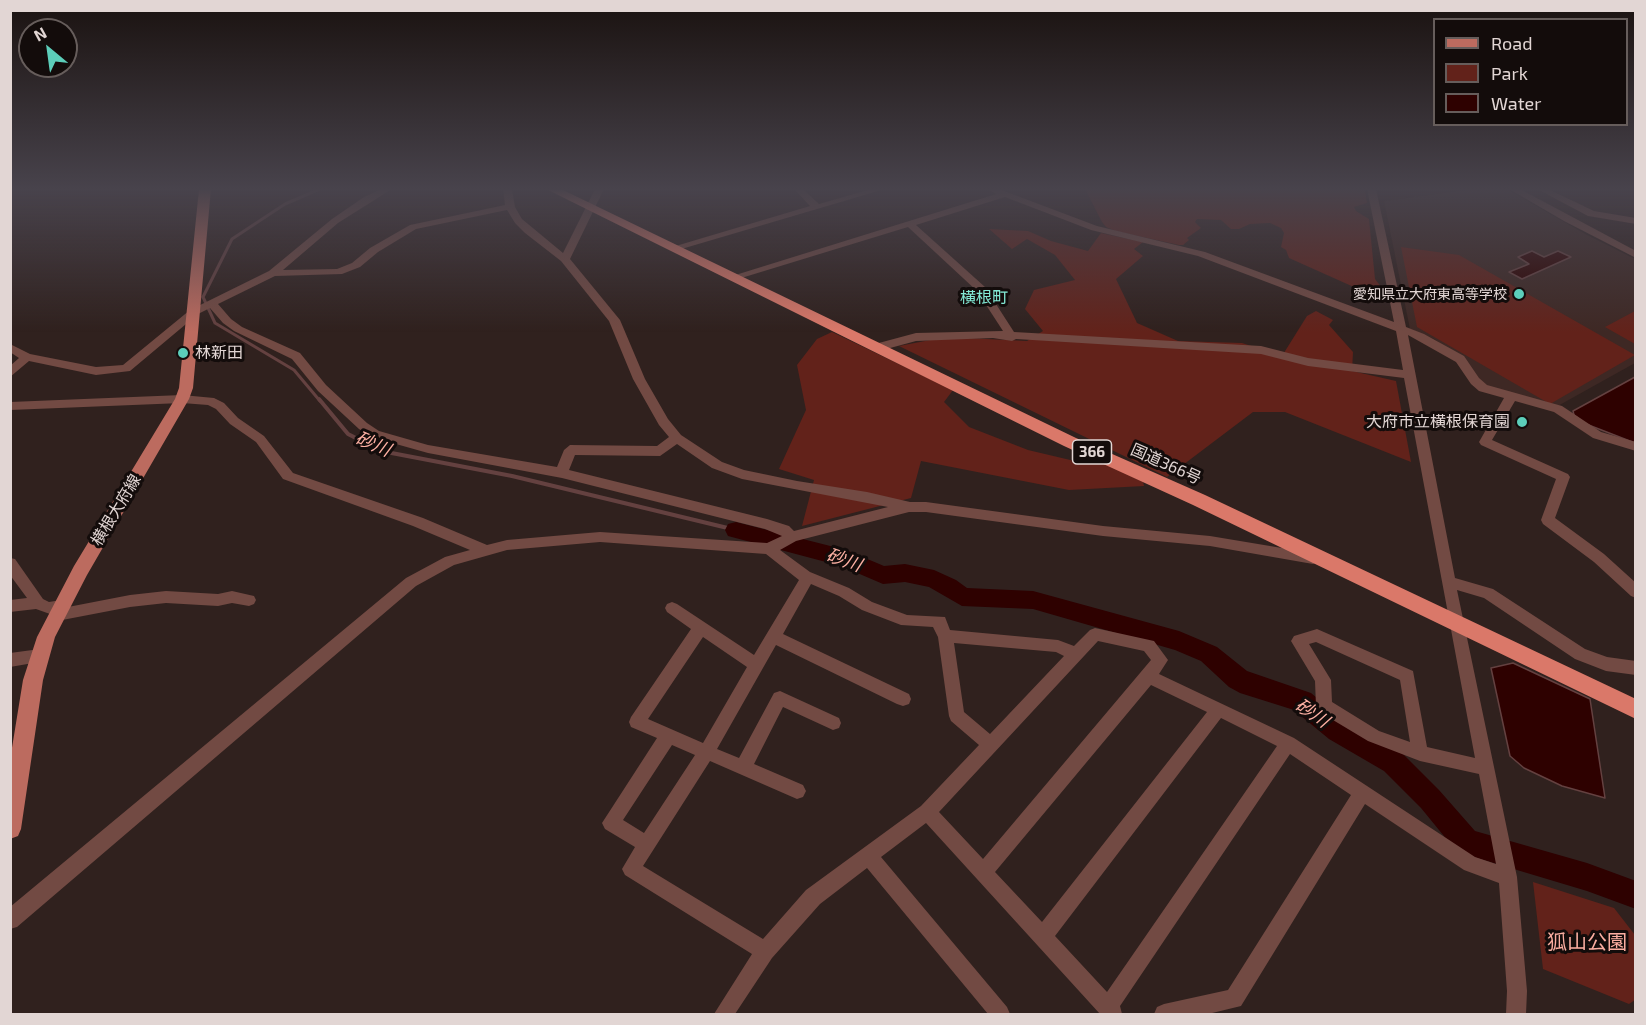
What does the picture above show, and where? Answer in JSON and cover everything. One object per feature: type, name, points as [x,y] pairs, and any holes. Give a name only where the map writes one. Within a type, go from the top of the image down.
[{"type":"highway","name":"国道366号","points":[[651,237],[1070,442],[1199,500],[1635,710]]},
{"type":"main road","name":"横根大府線","points":[[10,829],[33,680],[40,656],[59,611],[182,399],[186,388],[201,237]]},
{"type":"street","points":[[10,347],[27,357],[96,370],[126,368],[194,312],[273,273],[315,237]]},
{"type":"street","points":[[273,273],[338,272],[356,266],[374,250],[396,237]]},
{"type":"street","points":[[536,237],[565,259],[595,293],[614,320],[654,410],[676,438],[717,465],[742,474],[910,507],[926,507],[1103,531],[1210,541],[1320,560]]},
{"type":"street","points":[[565,259],[576,237]]},
{"type":"street","points":[[674,248],[713,237]]},
{"type":"street","points":[[734,277],[867,237]]},
{"type":"street","points":[[924,237],[981,290],[1012,337]]},
{"type":"street","points":[[1130,237],[1201,254],[1431,341],[1458,358],[1478,385],[1511,397],[1558,409],[1597,435],[1635,447]]},
{"type":"street","points":[[1382,237],[1456,623],[1507,872],[1517,991],[1516,1014]]},
{"type":"street","points":[[1601,237],[1635,255]]},
{"type":"street","points":[[212,304],[227,321],[238,329],[296,356],[322,388],[363,426],[375,434],[428,449],[562,473],[767,524],[784,530],[789,538]]},
{"type":"street","points":[[879,347],[916,337],[993,334],[1012,337],[1261,350],[1308,362],[1410,375]]},
{"type":"street","points":[[10,373],[27,357]]},
{"type":"street","points":[[1511,397],[1485,442],[1563,477],[1548,520],[1599,558],[1635,592]]},
{"type":"street","points":[[10,406],[182,399],[210,401],[220,406],[234,421],[260,439],[288,476],[418,522],[485,550]]},
{"type":"street","points":[[562,473],[570,450],[660,451],[676,438]]},
{"type":"street","points":[[10,920],[411,582],[450,561],[507,545],[600,537],[769,549],[789,538],[910,507]]},
{"type":"street","points":[[769,549],[807,578],[813,578],[867,606],[906,621],[940,621],[940,627],[945,636],[957,716],[990,744]]},
{"type":"street","points":[[10,563],[38,603],[59,611],[166,597],[218,600],[232,597],[249,600]]},
{"type":"street","points":[[765,951],[631,869],[706,753],[807,578]]},
{"type":"street","points":[[1449,582],[1488,593],[1580,654],[1606,664],[1635,668]]},
{"type":"street","points":[[10,606],[38,603]]},
{"type":"street","points":[[672,608],[757,665]]},
{"type":"street","points":[[701,627],[637,722],[797,790]]},
{"type":"street","points":[[724,1014],[765,951],[813,897],[927,812],[1095,634],[1149,646],[1160,660],[1149,676],[983,873]]},
{"type":"street","points":[[1420,753],[1407,676],[1317,635],[1299,641],[1323,680],[1324,706],[1374,736],[1420,753],[1486,768]]},
{"type":"street","points":[[945,636],[1058,646],[1075,654]]},
{"type":"street","points":[[774,637],[903,699]]},
{"type":"street","points":[[10,660],[40,656]]},
{"type":"street","points":[[1149,676],[1288,743],[1470,864],[1507,872]]},
{"type":"street","points":[[743,768],[780,698],[833,723]]},
{"type":"street","points":[[1043,936],[1219,708]]},
{"type":"street","points":[[647,844],[611,823],[668,736]]},
{"type":"street","points":[[927,812],[1111,1011],[1288,743]]},
{"type":"street","points":[[1164,1014],[1234,999],[1362,793]]},
{"type":"street","points":[[868,855],[1000,1014]]},
{"type":"shaded area","name":"愛知県立大府東高等学校","points":[[1391,237],[1591,237],[1635,259],[1635,363],[1556,407],[1494,390],[1478,380],[1463,359],[1434,339],[1410,329]]},
{"type":"green space","points":[[998,237],[1041,237],[1088,251],[1098,237],[1119,237],[1143,242],[1134,249],[1143,256],[1116,279],[1137,323],[1178,341],[1242,343],[1282,356],[1307,316],[1316,311],[1333,320],[1329,325],[1353,352],[1352,371],[1396,381],[1411,462],[1285,412],[1253,412],[1167,477],[899,346],[946,337],[1027,341],[1043,331],[1025,309],[1034,290],[1075,280],[1055,255],[1027,239],[1012,249]]},
{"type":"green space","points":[[1142,237],[1189,237],[1189,240],[1179,245]]},
{"type":"green space","points":[[1283,237],[1371,237],[1375,279],[1382,288],[1365,292],[1289,258],[1286,250],[1281,247]]},
{"type":"green space","points":[[1401,247],[1459,255],[1635,355],[1550,404],[1417,327]]},
{"type":"green space","points":[[1635,311],[1635,344],[1605,327]]},
{"type":"green space","points":[[832,332],[953,390],[944,402],[969,427],[1028,450],[1083,463],[1090,456],[1143,482],[1144,486],[1069,490],[921,461],[911,498],[802,526],[814,480],[779,469],[806,410],[797,365],[817,339]]},
{"type":"green space","name":"狐山公園","points":[[1533,882],[1614,908],[1635,935],[1635,1000],[1629,1004],[1543,969]]},
{"type":"water","points":[[1532,251],[1544,257],[1558,251],[1571,257],[1522,279],[1509,272],[1529,264],[1518,257]]},
{"type":"water","points":[[1635,377],[1635,443],[1586,424],[1574,415],[1573,411]]},
{"type":"water","points":[[1513,663],[1590,699],[1605,798],[1562,786],[1524,768],[1510,756],[1491,668]]},
{"type":"waterway","name":"砂川","points":[[235,237],[232,239],[203,297],[215,323],[294,370],[320,401]]},
{"type":"waterway","name":"砂川","points":[[319,399],[348,434],[381,451],[512,476],[736,530]]},
{"type":"waterway","name":"砂川","points":[[736,530],[846,559],[883,575],[905,573],[934,579],[962,597],[1033,600],[1179,641],[1209,654],[1238,679],[1249,685],[1302,701],[1338,731],[1393,762],[1430,799],[1467,842],[1587,877],[1636,895]]},
{"type":"place","name":"愛知県立大府東高等学校","points":[[1519,294]]},
{"type":"place","name":"林新田","points":[[183,353]]},
{"type":"place","name":"大府市立横根保育園","points":[[1522,422]]},
{"type":"district","name":"横根町","points":[[984,298]]}]
